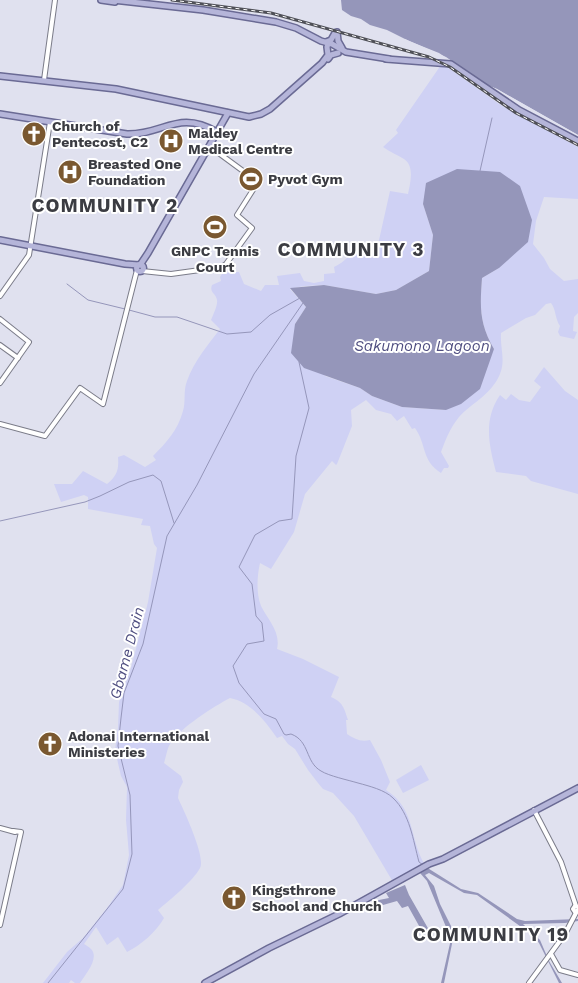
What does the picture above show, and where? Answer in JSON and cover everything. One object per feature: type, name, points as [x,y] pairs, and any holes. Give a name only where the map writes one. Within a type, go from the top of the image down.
[{"type":"main road","points":[[101,0],[265,21],[301,32]]},
{"type":"main road","points":[[113,0],[261,19],[287,25],[328,47]]},
{"type":"main road","points":[[313,38],[328,42],[336,32],[339,44],[348,53]]},
{"type":"main road","points":[[313,38],[327,50],[323,63]]},
{"type":"main road","points":[[328,47],[332,44],[339,51],[348,53],[416,62],[442,62],[449,64],[519,110],[578,142]]},
{"type":"main road","points":[[323,63],[328,54],[328,47]]},
{"type":"main road","points":[[0,76],[134,92],[226,115],[249,117],[261,114],[298,85],[330,56],[339,51]]},
{"type":"main road","points":[[323,63],[336,56],[348,53]]},
{"type":"main road","points":[[0,114],[133,134],[186,121],[203,125],[217,132]]},
{"type":"main road","points":[[0,240],[30,249],[141,268],[226,115]]},
{"type":"main road","points":[[205,983],[578,787]]},
{"type":"main road","points":[[200,983],[349,908]]},
{"type":"street","points":[[43,80],[55,0]]},
{"type":"street","points":[[0,296],[25,262],[30,249],[50,122]]},
{"type":"street","points":[[0,424],[45,436],[80,388],[103,404],[136,276],[141,268],[172,274],[222,267],[226,264],[252,228],[237,215],[258,182],[209,146]]},
{"type":"street","points":[[30,249],[31,261]]},
{"type":"street","points":[[0,319],[29,341],[0,383]]},
{"type":"street","points":[[0,345],[18,358]]},
{"type":"street","points":[[529,983],[551,954],[572,919],[576,908],[559,856],[535,810]]},
{"type":"street","points":[[0,828],[20,833],[0,925]]},
{"type":"street","points":[[551,954],[560,970],[578,975]]},
{"type":"shaded area","points":[[441,65],[447,67],[502,106],[578,147],[578,199],[544,197],[536,221],[533,244],[550,269],[564,281],[578,279],[578,313],[574,317],[573,331],[577,332],[574,339],[560,336],[558,332],[560,326],[551,303],[546,304],[535,315],[526,318],[501,333],[503,362],[498,379],[453,425],[441,452],[449,466],[444,468],[441,473],[430,463],[419,434],[415,428],[412,429],[404,416],[397,421],[391,414],[376,410],[366,400],[351,410],[352,426],[337,464],[332,461],[305,494],[294,532],[271,569],[260,563],[258,596],[261,606],[276,632],[277,649],[303,659],[339,677],[331,697],[341,703],[344,709],[348,720],[346,720],[347,734],[358,740],[370,740],[390,782],[386,790],[396,798],[407,815],[425,865],[393,882],[354,816],[333,793],[323,789],[295,749],[282,736],[277,738],[251,708],[238,700],[230,698],[189,724],[170,744],[164,763],[181,776],[183,782],[178,798],[194,834],[200,854],[201,862],[197,873],[158,910],[164,918],[148,938],[138,946],[127,952],[118,937],[107,945],[96,927],[84,944],[91,949],[94,957],[91,966],[80,983],[75,983],[71,980],[69,983],[43,983],[67,952],[83,938],[123,885],[129,855],[126,820],[127,787],[121,776],[115,750],[119,702],[131,668],[148,602],[157,548],[154,544],[150,526],[141,525],[143,519],[88,509],[88,497],[84,495],[61,502],[54,484],[72,484],[83,471],[107,484],[117,472],[118,457],[124,455],[145,467],[156,460],[153,456],[171,436],[181,418],[186,385],[193,367],[220,329],[211,320],[217,302],[211,288],[212,285],[221,281],[220,277],[226,268],[232,272],[239,272],[244,284],[261,291],[265,285],[279,285],[277,276],[300,273],[304,281],[314,283],[324,281],[324,274],[335,273],[334,267],[351,254],[362,250],[377,249],[390,191],[408,194],[410,185],[410,166],[402,158],[383,147],[398,133],[396,130]],"holes":[[[423,204],[499,268],[482,278],[481,288],[483,323],[494,349],[446,410],[402,407],[372,396],[360,388],[325,376],[295,324],[306,307],[290,289],[324,285],[376,294],[396,290],[429,271],[433,235]]]},
{"type":"shaded area","points":[[544,367],[565,391],[578,400],[578,494],[531,481],[526,476],[496,472],[489,433],[489,423],[495,404],[500,395],[506,400],[511,394],[519,400],[530,402],[541,387],[534,381]]},
{"type":"shaded area","points":[[421,765],[429,780],[403,793],[396,780]]},
{"type":"water","points":[[341,0],[578,0],[578,135],[487,85],[439,53],[351,16],[342,10]]},
{"type":"water","name":"Sakumono Lagoon","points":[[457,169],[500,172],[520,186],[532,220],[528,242],[499,268],[482,278],[483,323],[494,349],[480,389],[461,404],[446,410],[402,407],[372,396],[360,388],[304,368],[291,353],[295,324],[306,307],[290,288],[324,285],[376,294],[396,290],[429,271],[433,235],[423,204],[426,183]]},
{"type":"water","points":[[426,867],[461,889],[478,893],[517,919],[525,921],[578,919],[578,921],[565,923],[523,924],[540,940],[549,961],[562,983],[559,983],[539,943],[531,934],[477,895],[464,893],[429,873],[425,875],[434,886],[440,904],[451,926],[453,939],[444,983],[441,983],[451,939],[427,881],[420,873],[409,878],[408,876]]},
{"type":"water","points":[[405,885],[429,930],[423,933],[408,906],[402,908],[397,901],[376,907],[374,901],[389,898],[386,893]]},
{"type":"pier","points":[[405,39],[446,57],[487,85],[578,135],[578,138],[496,90],[490,89],[439,55],[406,42],[404,41]]},
{"type":"waterway","points":[[480,171],[492,118]]},
{"type":"waterway","points":[[67,284],[88,300],[125,309]]},
{"type":"waterway","points":[[129,310],[155,317],[177,317],[227,334],[251,332],[270,315],[300,298]]},
{"type":"waterway","name":"Gbame Drain","points":[[48,983],[123,889],[132,854],[130,795],[118,746],[124,693],[143,644],[167,536],[197,485],[254,374],[303,303]]},
{"type":"waterway","points":[[299,362],[309,408],[296,456],[292,519],[279,521],[255,535],[239,567],[252,584],[256,616],[262,623],[264,641],[247,644],[233,666],[239,683],[264,714],[276,719],[284,734],[291,734],[301,741],[316,767],[329,775],[386,793],[399,804],[413,836],[419,862],[423,865]]},
{"type":"waterway","points":[[0,521],[85,502],[129,482],[153,475],[161,481],[174,523]]},
{"type":"railway","points":[[172,0],[271,13],[429,57],[450,67],[516,113],[578,145]]},
{"type":"place","name":"Church of Pentecost, C2","points":[[34,134]]},
{"type":"place","name":"Maldey Medical Centre","points":[[171,141]]},
{"type":"place","name":"Breasted One Foundation","points":[[70,172]]},
{"type":"place","name":"Pyvot Gym","points":[[251,179]]},
{"type":"place","name":"GNPC Tennis Court","points":[[215,227]]},
{"type":"place","name":"Adonai International Ministeries","points":[[50,744]]},
{"type":"place","name":"Kingsthrone School and Church","points":[[234,898]]},
{"type":"district","name":"COMMUNITY 2","points":[[105,205]]},
{"type":"district","name":"COMMUNITY 3","points":[[351,249]]},
{"type":"district","name":"COMMUNITY 19","points":[[491,934]]}]
